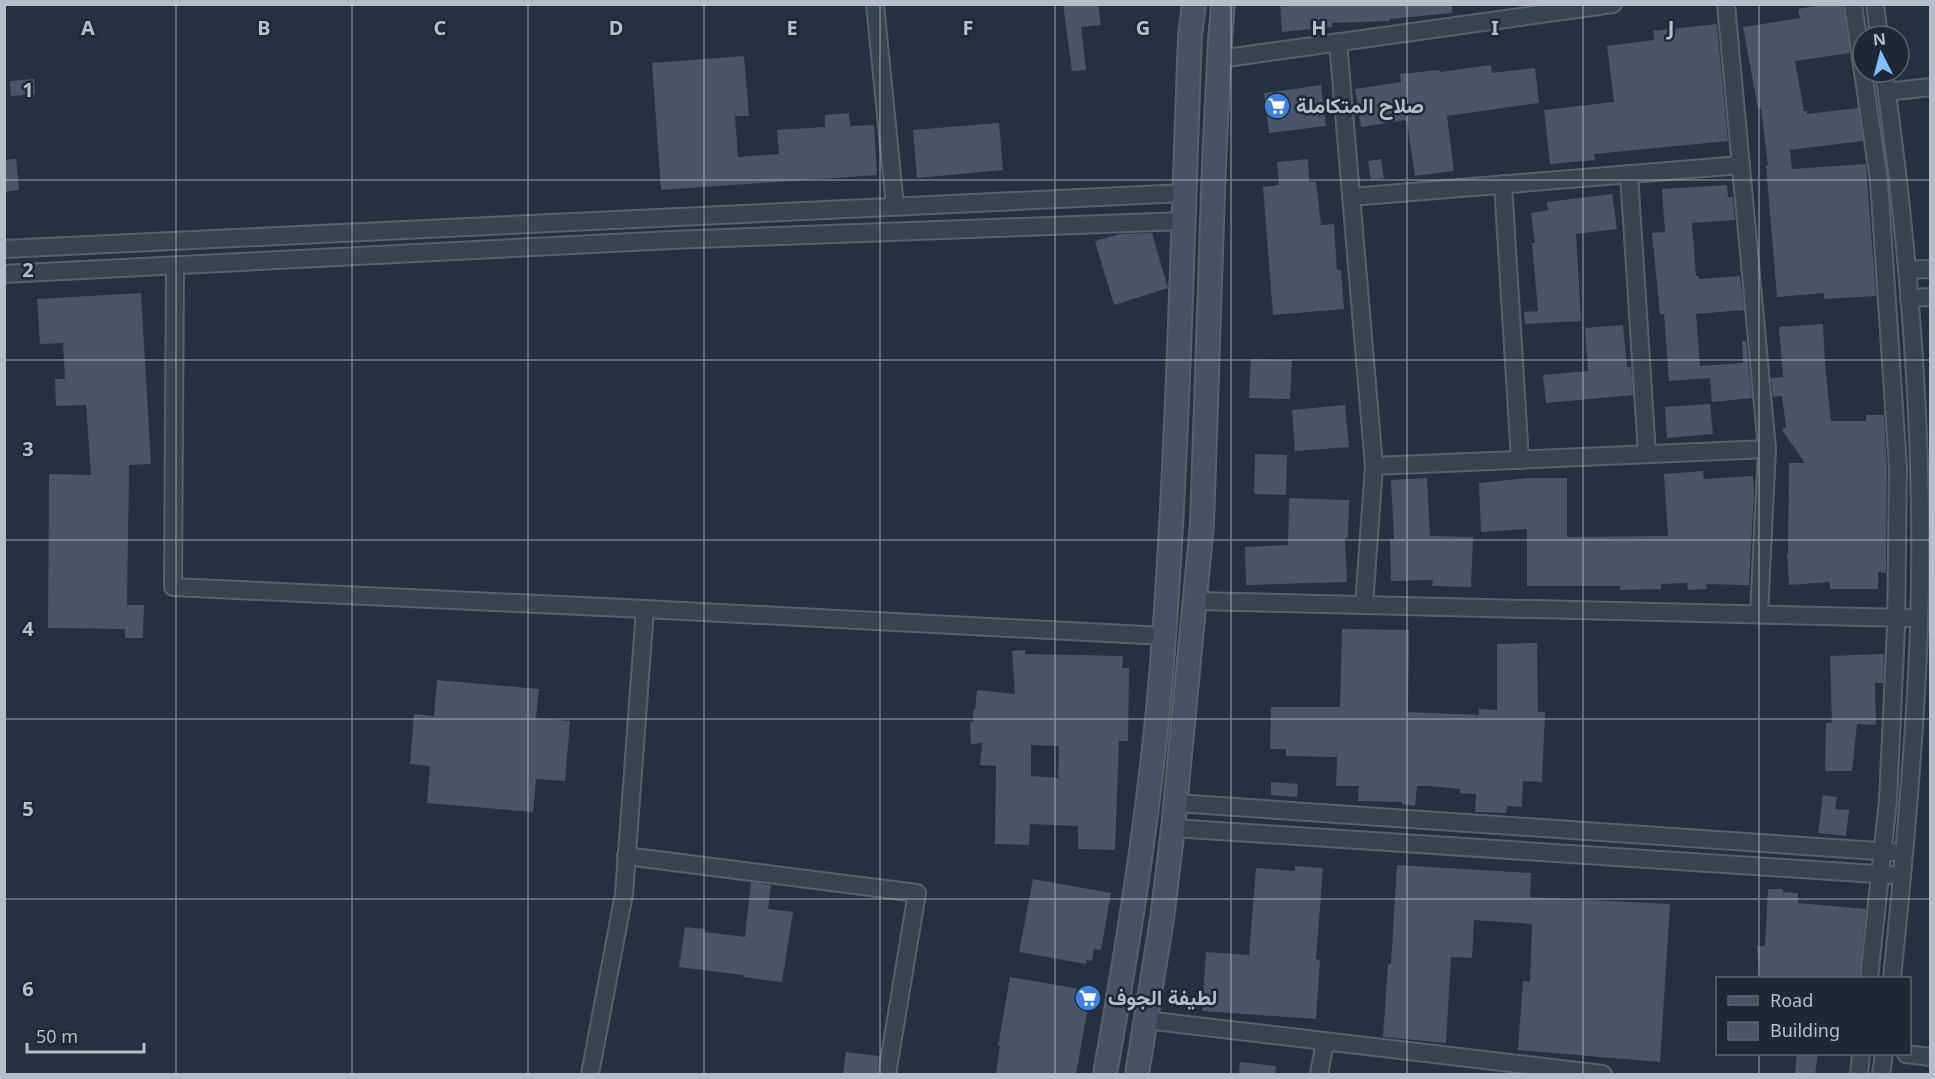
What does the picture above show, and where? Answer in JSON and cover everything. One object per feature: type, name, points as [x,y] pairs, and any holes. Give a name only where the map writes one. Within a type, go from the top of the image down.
[{"type":"street","points":[[875,4],[895,206]]},
{"type":"street","points":[[1105,1074],[1144,827],[1164,636],[1172,521],[1190,36],[1194,4]]},
{"type":"street","points":[[1137,1074],[1176,803],[1202,524],[1223,4]]},
{"type":"street","points":[[1219,59],[1613,4]]},
{"type":"street","points":[[1726,4],[1767,449],[1759,614]]},
{"type":"street","points":[[1853,4],[1879,181],[1898,468],[1896,618],[1888,800],[1869,977]]},
{"type":"street","points":[[1875,4],[1878,24]]},
{"type":"street","points":[[1338,42],[1374,466],[1364,605]]},
{"type":"street","points":[[1886,84],[1900,184],[1920,476],[1919,618],[1910,807],[1892,977]]},
{"type":"street","points":[[1887,92],[1930,87]]},
{"type":"street","points":[[1351,197],[1741,165]]},
{"type":"street","points":[[1629,174],[1647,454]]},
{"type":"street","points":[[1503,184],[1520,460]]},
{"type":"street","points":[[4,249],[1184,193]]},
{"type":"street","points":[[4,274],[671,240],[1183,221]]},
{"type":"street","points":[[175,266],[173,587],[1164,636]]},
{"type":"street","points":[[1907,270],[1930,269]]},
{"type":"street","points":[[1909,298],[1930,297]]},
{"type":"street","points":[[1374,466],[1767,449]]},
{"type":"street","points":[[1195,602],[1919,618]]},
{"type":"street","points":[[590,1074],[624,894],[645,609]]},
{"type":"street","points":[[1176,803],[1905,853]]},
{"type":"street","points":[[1173,828],[1903,876]]},
{"type":"street","points":[[626,856],[917,893],[887,1074]]},
{"type":"street","points":[[1146,1020],[1603,1074]]},
{"type":"street","points":[[1319,1074],[1325,1042]]},
{"type":"street","points":[[1911,1054],[1930,1058]]},
{"type":"street","points":[[1859,1074],[1862,1055]]},
{"type":"street","points":[[1881,1074],[1884,1055]]},
{"type":"building","points":[[1063,4],[1098,4],[1101,25],[1081,27],[1086,70],[1072,71]]},
{"type":"building","points":[[1280,4],[1452,4],[1452,13],[1390,19],[1390,21],[1332,23],[1332,27],[1282,32]]},
{"type":"building","points":[[1826,4],[1843,4],[1850,53],[1795,61],[1804,111],[1807,111],[1807,114],[1858,108],[1863,141],[1790,150],[1792,169],[1866,164],[1876,296],[1824,299],[1824,293],[1777,297],[1766,166],[1768,165],[1761,109],[1758,109],[1743,27],[1800,18],[1798,9]]},
{"type":"building","points":[[1717,24],[1728,141],[1594,154],[1595,160],[1550,164],[1544,110],[1614,102],[1607,46],[1654,40],[1653,31]]},
{"type":"building","points":[[744,56],[749,116],[735,116],[738,157],[779,154],[777,130],[825,127],[825,115],[849,113],[850,126],[874,125],[877,175],[661,190],[652,63]]},
{"type":"building","points":[[1491,65],[1492,73],[1535,68],[1539,103],[1447,116],[1454,171],[1415,176],[1405,120],[1361,127],[1355,89],[1401,82],[1400,74],[1439,70],[1440,72]]},
{"type":"building","points":[[34,79],[35,94],[11,96],[10,81]]},
{"type":"building","points":[[1321,85],[1326,126],[1269,133],[1264,93]]},
{"type":"building","points":[[999,123],[1003,170],[917,178],[913,130]]},
{"type":"building","points":[[16,159],[19,190],[4,192],[4,160]]},
{"type":"building","points":[[1308,159],[1309,182],[1316,182],[1321,225],[1334,224],[1337,270],[1341,270],[1344,309],[1273,315],[1263,187],[1279,185],[1277,162]]},
{"type":"building","points":[[1381,159],[1384,178],[1371,180],[1368,161]]},
{"type":"building","points":[[1727,185],[1728,197],[1733,197],[1735,220],[1692,223],[1696,276],[1699,279],[1740,276],[1744,310],[1696,314],[1700,366],[1743,363],[1742,341],[1746,341],[1752,398],[1712,402],[1710,378],[1669,381],[1664,314],[1660,314],[1652,233],[1665,232],[1662,189]]},
{"type":"building","points":[[1612,194],[1617,229],[1576,234],[1581,321],[1525,324],[1524,312],[1538,311],[1532,243],[1535,243],[1531,213],[1548,210],[1547,202]]},
{"type":"building","points":[[1152,233],[1168,288],[1114,305],[1095,241],[1120,234]]},
{"type":"building","points":[[141,293],[151,464],[129,465],[127,605],[144,605],[143,638],[125,638],[125,629],[48,628],[49,474],[91,475],[86,405],[56,406],[55,379],[65,379],[63,343],[40,344],[37,299]]},
{"type":"building","points":[[1823,324],[1831,421],[1866,421],[1866,415],[1884,415],[1887,468],[1886,573],[1878,572],[1878,589],[1830,589],[1830,582],[1789,585],[1787,554],[1789,463],[1805,463],[1782,430],[1786,427],[1782,396],[1773,397],[1771,378],[1783,377],[1779,327]]},
{"type":"building","points":[[1623,325],[1627,367],[1631,367],[1633,395],[1546,403],[1543,375],[1588,371],[1585,328]]},
{"type":"building","points":[[1251,359],[1292,360],[1290,399],[1249,398]]},
{"type":"building","points":[[1710,404],[1713,434],[1667,438],[1665,407]]},
{"type":"building","points":[[1345,405],[1349,447],[1295,451],[1292,410]]},
{"type":"building","points":[[1255,454],[1287,455],[1286,495],[1254,494]]},
{"type":"building","points":[[1703,471],[1704,479],[1753,476],[1749,585],[1706,584],[1707,589],[1688,590],[1687,583],[1661,584],[1661,589],[1620,590],[1620,586],[1527,586],[1527,529],[1481,532],[1479,483],[1528,478],[1567,478],[1567,537],[1668,536],[1664,474]]},
{"type":"building","points":[[1427,478],[1430,536],[1473,537],[1471,587],[1432,586],[1433,580],[1391,581],[1390,539],[1394,539],[1391,480]]},
{"type":"building","points":[[1289,498],[1349,500],[1348,538],[1345,538],[1347,582],[1246,585],[1245,547],[1288,545]]},
{"type":"building","points":[[1342,629],[1409,630],[1408,712],[1479,715],[1479,709],[1497,710],[1497,644],[1537,643],[1538,712],[1545,712],[1542,782],[1523,781],[1522,807],[1507,806],[1506,813],[1475,812],[1476,794],[1460,793],[1460,789],[1429,786],[1417,786],[1415,806],[1402,804],[1402,802],[1358,801],[1359,786],[1336,786],[1337,757],[1286,756],[1286,749],[1270,749],[1271,707],[1340,707]]},
{"type":"building","points":[[1025,650],[1025,654],[1123,656],[1122,668],[1129,668],[1128,741],[1119,741],[1115,850],[1078,849],[1078,826],[1030,824],[1029,845],[995,844],[996,766],[980,765],[982,743],[971,744],[970,722],[973,722],[977,690],[1015,694],[1012,651]],"holes":[[[1031,745],[1059,746],[1058,778],[1031,776]]]},
{"type":"building","points":[[1884,654],[1883,683],[1875,683],[1876,725],[1857,724],[1852,771],[1825,771],[1826,723],[1832,723],[1830,656]]},
{"type":"building","points":[[437,680],[539,689],[536,718],[570,721],[565,781],[536,779],[533,812],[427,803],[430,766],[410,764],[414,714],[434,716]]},
{"type":"building","points":[[1271,782],[1298,784],[1297,797],[1271,795]]},
{"type":"building","points":[[1823,795],[1837,797],[1835,809],[1849,810],[1846,836],[1818,833]]},
{"type":"building","points":[[1397,865],[1531,873],[1530,897],[1670,904],[1660,1062],[1518,1050],[1523,981],[1530,982],[1532,924],[1474,920],[1472,958],[1451,957],[1446,1043],[1383,1037],[1388,964],[1391,964]]},
{"type":"building","points":[[1295,866],[1323,868],[1316,959],[1320,960],[1316,1019],[1202,1011],[1206,952],[1249,955],[1256,868],[1295,871]]},
{"type":"building","points":[[1033,879],[1111,893],[1101,950],[1094,949],[1092,961],[1087,960],[1086,964],[1019,952]]},
{"type":"building","points":[[751,882],[771,885],[768,909],[793,912],[782,982],[679,967],[685,927],[745,937]]},
{"type":"building","points":[[1768,889],[1783,889],[1783,892],[1798,893],[1798,903],[1866,909],[1859,977],[1760,977],[1757,946],[1765,946]]},
{"type":"building","points":[[1010,977],[1091,991],[1076,1074],[996,1074],[1000,1046],[998,1046]]},
{"type":"building","points":[[846,1052],[879,1056],[877,1074],[843,1074]]},
{"type":"building","points":[[1797,1055],[1818,1055],[1815,1074],[1795,1074]]},
{"type":"building","points":[[1240,1062],[1276,1066],[1275,1074],[1239,1074]]},
{"type":"place","name":"صلاح المتكاملة","points":[[1277,106]]},
{"type":"place","name":"لطيفة الجوف","points":[[1088,998]]}]
